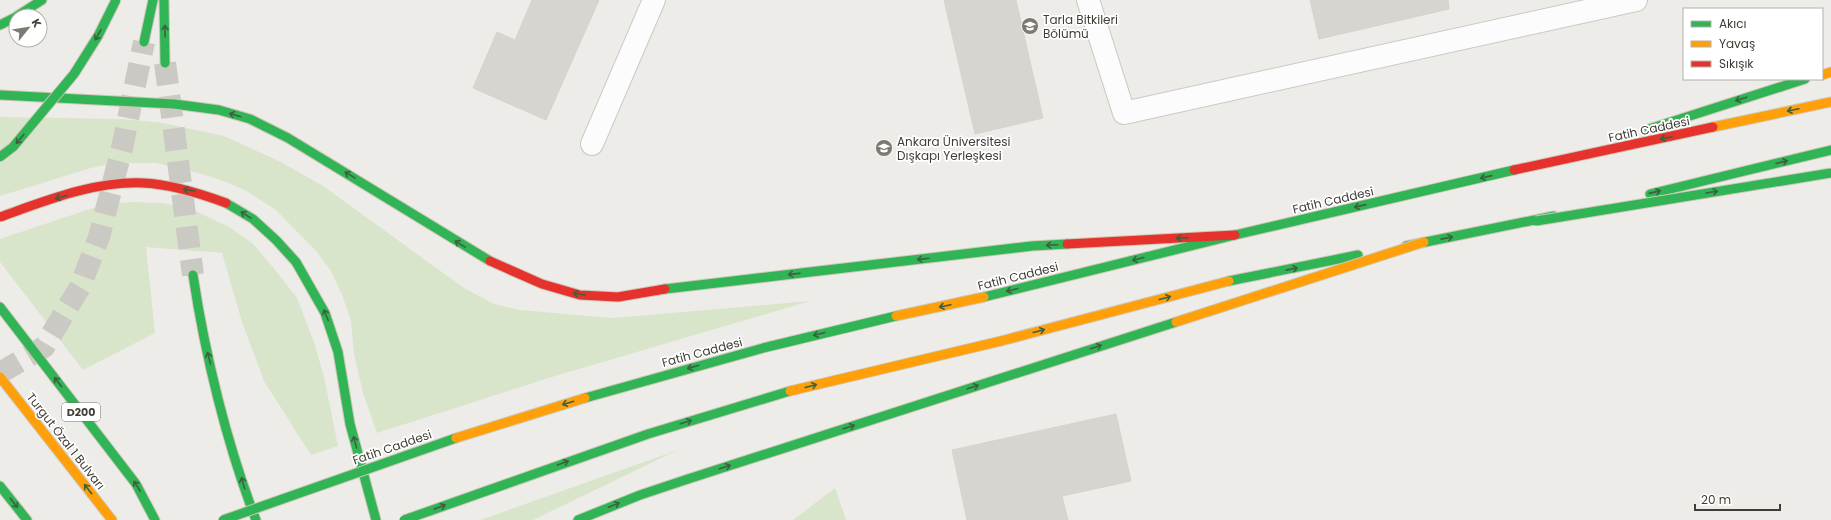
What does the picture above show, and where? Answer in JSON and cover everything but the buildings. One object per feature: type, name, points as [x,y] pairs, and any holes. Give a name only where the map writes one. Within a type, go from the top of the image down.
[{"type":"main road","points":[[30,8],[42,0]]},
{"type":"main road","points":[[0,158],[13,147],[74,74],[98,36],[116,0]]},
{"type":"main road","points":[[144,42],[153,0]]},
{"type":"main road","points":[[164,0],[165,63]]},
{"type":"main road","points":[[1638,132],[1802,80]]},
{"type":"main road","points":[[0,95],[174,104],[219,110],[250,119],[288,138],[493,263],[542,284],[580,295],[618,296],[1032,246],[1235,235]]},
{"type":"main road","name":"Fatih Caddesi","points":[[223,520],[420,449],[642,381],[733,355],[835,330],[991,296],[1235,235],[1524,168],[1831,102]]},
{"type":"main road","points":[[1524,168],[1622,137]]},
{"type":"main road","points":[[1536,221],[1831,150]]},
{"type":"main road","points":[[404,520],[601,450],[732,408],[895,364],[1002,341],[1231,281],[1536,221],[1831,173]]},
{"type":"main road","points":[[0,216],[36,204],[87,191],[115,185],[141,183],[197,191],[226,203],[253,219],[276,240],[296,262],[325,313],[338,352],[350,424],[376,520]]},
{"type":"main road","points":[[578,520],[640,495],[688,479],[1424,242]]},
{"type":"main road","points":[[193,275],[197,311],[221,407],[248,500],[256,520]]},
{"type":"main road","name":"D200","points":[[0,307],[136,484],[155,520]]},
{"type":"main road","name":"Turgut Özal 1 Bulvarı","points":[[0,377],[112,520]]},
{"type":"main road","points":[[0,486],[27,520]]},
{"type":"street","points":[[592,144],[654,0]]},
{"type":"street","points":[[1088,0],[1124,113],[1636,0]]},
{"type":"green space","points":[[0,117],[123,119],[163,123],[224,136],[281,162],[323,186],[464,288],[494,304],[520,310],[613,318],[810,301],[552,377],[377,433],[363,393],[354,354],[351,321],[342,295],[331,271],[317,252],[276,210],[245,190],[218,179],[156,163],[111,164],[91,168],[0,196]]},
{"type":"green space","points":[[131,202],[162,203],[191,209],[229,227],[252,243],[272,266],[297,298],[314,342],[324,377],[338,446],[311,455],[264,381],[242,322],[222,253],[146,247],[155,333],[83,370],[0,262],[0,239],[102,205]]},
{"type":"green space","points":[[678,450],[533,520],[480,520]]},
{"type":"green space","points":[[835,488],[846,520],[793,520]]},
{"type":"tunnel","points":[[0,373],[44,347],[80,287],[99,237],[122,148],[144,42]]},
{"type":"tunnel","points":[[165,63],[193,275]]},
{"type":"traffic: fast","points":[[30,8],[42,0]]},
{"type":"traffic: fast","points":[[0,157],[13,147],[74,74],[98,36],[116,0]]},
{"type":"traffic: fast","points":[[144,42],[153,0]]},
{"type":"traffic: fast","points":[[164,0],[165,63]]},
{"type":"traffic: fast","points":[[0,25],[8,21]]},
{"type":"traffic: fast","points":[[1649,129],[1802,80]]},
{"type":"traffic: fast","points":[[0,95],[174,104],[219,110],[250,119],[288,138],[490,261]]},
{"type":"traffic: fast","points":[[1650,194],[1831,150]]},
{"type":"traffic: fast","points":[[984,297],[1235,235],[1514,170]]},
{"type":"traffic: fast","points":[[1536,221],[1831,173]]},
{"type":"traffic: fast","points":[[226,203],[253,219],[276,240],[296,262],[325,313],[338,352],[350,424],[376,520]]},
{"type":"traffic: fast","points":[[1406,246],[1554,216]]},
{"type":"traffic: fast","points":[[665,289],[1032,246],[1067,244]]},
{"type":"traffic: fast","points":[[1229,281],[1358,255]]},
{"type":"traffic: fast","points":[[193,275],[204,336],[226,431],[256,520]]},
{"type":"traffic: fast","points":[[0,307],[136,484],[155,520]]},
{"type":"traffic: fast","points":[[585,398],[763,348],[896,316]]},
{"type":"traffic: fast","points":[[688,479],[1176,322]]},
{"type":"traffic: fast","points":[[404,520],[648,434],[790,391]]},
{"type":"traffic: fast","points":[[223,520],[456,438]]},
{"type":"traffic: fast","points":[[578,520],[640,495],[688,479]]},
{"type":"traffic: fast","points":[[0,486],[27,520]]},
{"type":"traffic: slow","points":[[1823,75],[1831,72]]},
{"type":"traffic: slow","points":[[1713,127],[1831,102]]},
{"type":"traffic: slow","points":[[1176,322],[1424,242]]},
{"type":"traffic: slow","points":[[1001,341],[1229,281]]},
{"type":"traffic: slow","points":[[896,316],[984,297]]},
{"type":"traffic: slow","points":[[790,391],[1001,341]]},
{"type":"traffic: slow","points":[[0,377],[112,520]]},
{"type":"traffic: slow","points":[[456,438],[585,398]]},
{"type":"traffic: jam","points":[[1514,170],[1713,127]]},
{"type":"traffic: jam","points":[[0,217],[70,193],[106,185],[125,183],[143,183],[174,187],[226,203]]},
{"type":"traffic: jam","points":[[1067,244],[1235,235]]},
{"type":"traffic: jam","points":[[490,261],[542,284],[580,295],[618,297],[665,289]]},
{"type":"place","name":"Tarla Bitkileri Bölümü","points":[[1030,26]]},
{"type":"place","name":"Ankara Üniversitesi Dışkapı Yerleşkesi","points":[[884,148]]}]
